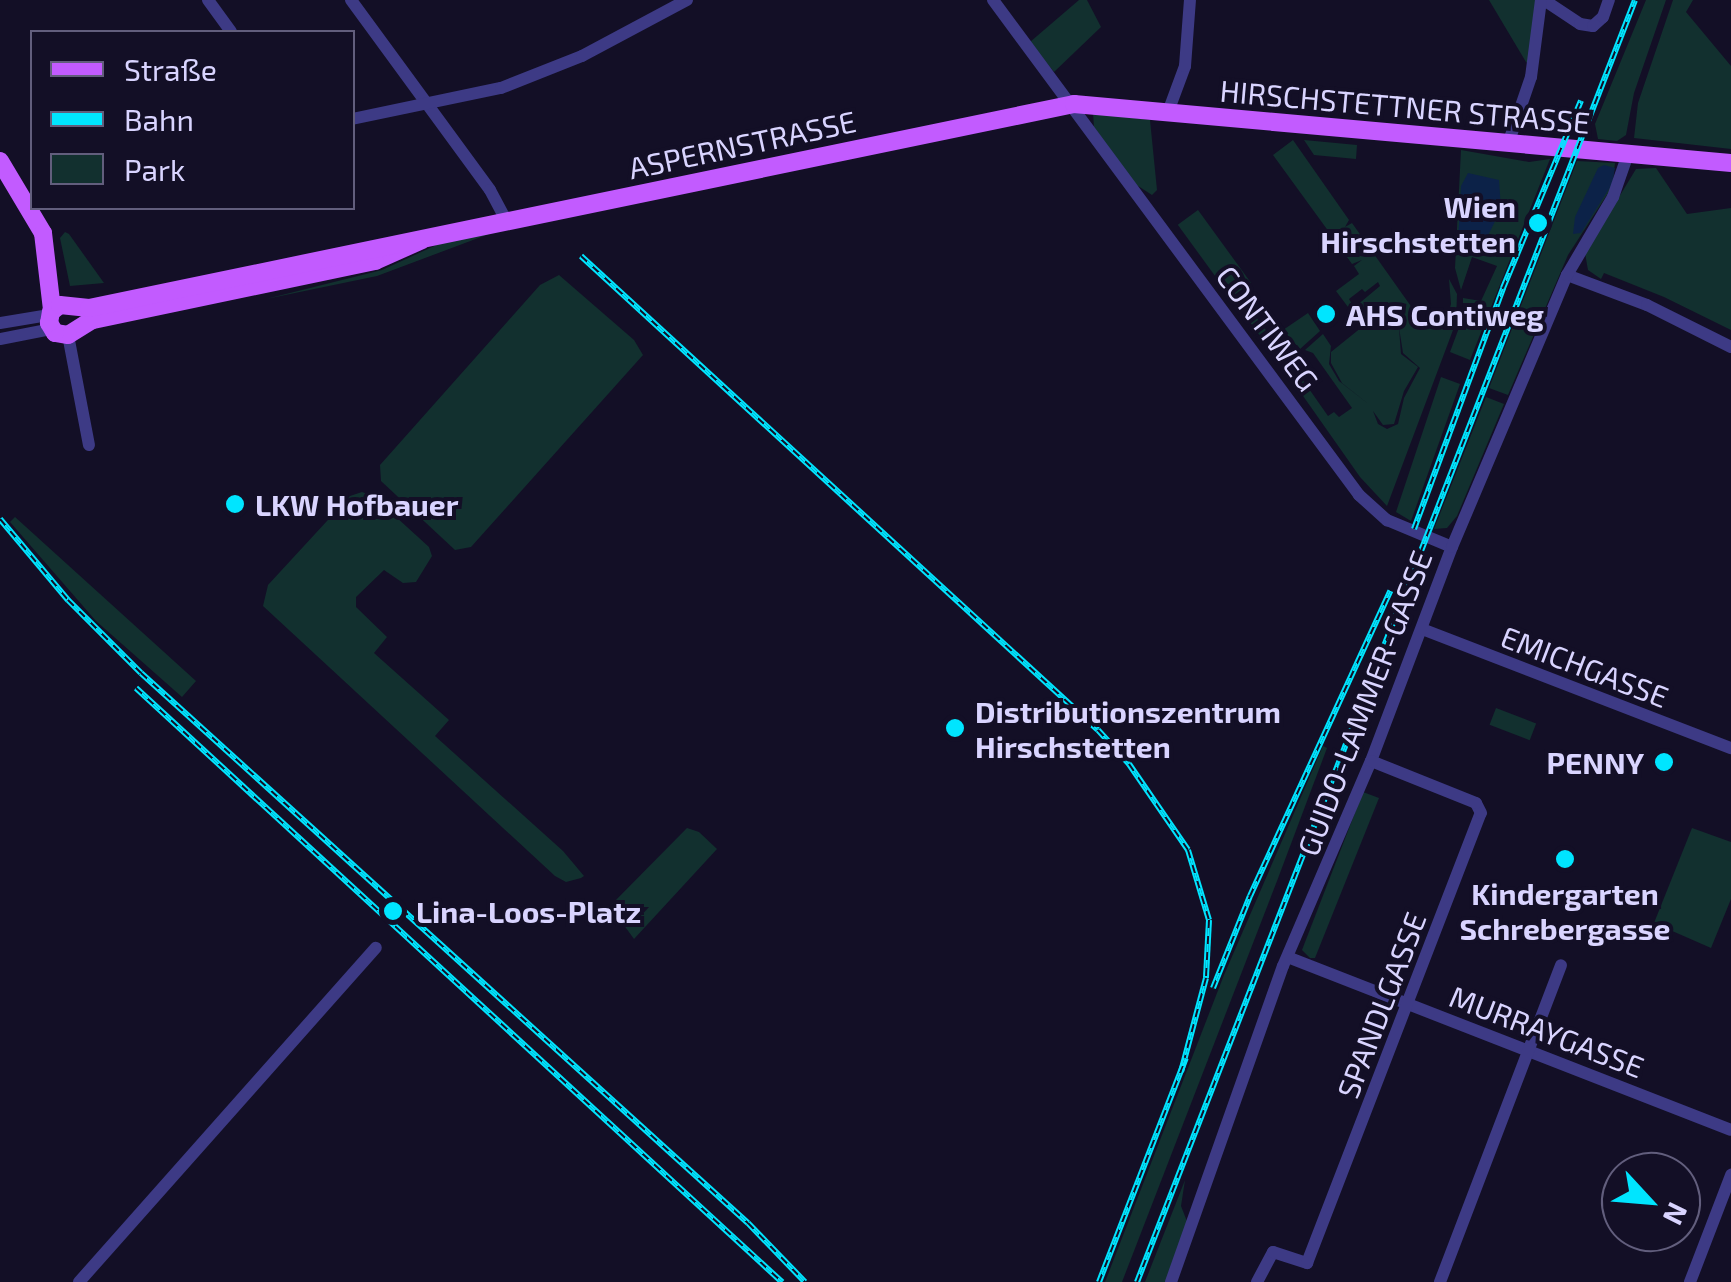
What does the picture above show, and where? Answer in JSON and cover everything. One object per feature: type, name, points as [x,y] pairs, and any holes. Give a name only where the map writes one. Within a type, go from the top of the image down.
[{"type":"main road","name":"HIRSCHSTETTNER STRASSE","points":[[1074,104],[1731,163]]},
{"type":"main road","name":"ASPERNSTRASSE","points":[[64,318],[506,220],[1074,104]]},
{"type":"main road","points":[[4,166],[30,196]]},
{"type":"main road","points":[[4,166],[10,184],[44,233],[64,318]]},
{"type":"main road","points":[[40,210],[49,225],[64,318]]},
{"type":"street","points":[[208,0],[230,30]]},
{"type":"street","points":[[351,0],[506,220]]},
{"type":"street","points":[[355,118],[502,88],[582,56],[688,0]]},
{"type":"street","name":"CONTIWEG","points":[[994,0],[1359,496],[1391,522],[1452,547]]},
{"type":"street","points":[[1168,112],[1185,66],[1190,0]]},
{"type":"street","points":[[1508,144],[1531,77],[1542,0],[1580,24],[1593,26],[1610,0]]},
{"type":"street","name":"GUIDO-LAMMER-GASSE","points":[[1171,1282],[1283,966],[1290,958],[1371,761],[1452,547],[1566,275],[1614,197],[1628,154]]},
{"type":"street","points":[[1566,275],[1647,306],[1731,347]]},
{"type":"street","points":[[64,318],[89,445]]},
{"type":"street","name":"ASPERNSTRASSE","points":[[0,322],[64,318]]},
{"type":"street","name":"ASPERNSTRASSE","points":[[0,339],[64,318]]},
{"type":"street","name":"EMICHGASSE","points":[[1422,629],[1731,748]]},
{"type":"street","name":"SPANDLGASSE","points":[[1258,1282],[1271,1252],[1307,1263],[1481,812],[1476,803],[1371,761]]},
{"type":"street","points":[[79,1282],[376,948]]},
{"type":"street","name":"MURRAYGASSE","points":[[1290,958],[1731,1130]]},
{"type":"street","points":[[1440,1282],[1561,966]]},
{"type":"street","points":[[1690,1282],[1731,1175]]},
{"type":"green space","points":[[1079,0],[1087,0],[1101,27],[1054,72],[1030,42]]},
{"type":"green space","points":[[1489,0],[1537,0],[1529,64],[1526,62]]},
{"type":"green space","points":[[1646,0],[1666,0],[1634,93],[1626,135],[1617,141],[1598,139],[1595,124]]},
{"type":"green space","points":[[1673,0],[1693,0],[1686,12],[1731,66],[1731,149],[1634,138],[1638,103]]},
{"type":"green space","points":[[1093,113],[1150,120],[1157,190],[1152,195],[1135,184],[1094,127]]},
{"type":"green space","points":[[1293,140],[1349,220],[1345,227],[1352,223],[1420,319],[1444,330],[1451,304],[1449,279],[1457,294],[1456,322],[1387,506],[1360,477],[1282,366],[1291,360],[1299,362],[1293,366],[1328,416],[1334,412],[1339,417],[1352,408],[1313,353],[1305,350],[1323,334],[1331,346],[1329,364],[1339,381],[1371,406],[1342,383],[1331,363],[1331,352],[1362,327],[1359,322],[1363,319],[1379,316],[1392,320],[1399,328],[1401,354],[1418,367],[1404,391],[1394,424],[1383,425],[1373,411],[1378,424],[1387,429],[1398,424],[1404,398],[1420,368],[1403,353],[1398,321],[1379,313],[1357,320],[1350,311],[1380,286],[1378,282],[1349,299],[1352,304],[1348,307],[1336,291],[1359,274],[1354,266],[1362,260],[1352,264],[1332,236],[1340,230],[1329,232],[1273,155]]},
{"type":"green space","points":[[1304,140],[1357,145],[1356,159],[1314,155]]},
{"type":"green space","points":[[1461,150],[1529,162],[1550,159],[1470,360],[1450,352],[1463,317],[1463,298],[1481,301],[1497,266],[1472,257],[1461,290],[1455,268]]},
{"type":"green space","points":[[1577,161],[1615,163],[1612,187],[1568,255],[1508,395],[1489,388]]},
{"type":"green space","points":[[1656,168],[1687,214],[1731,208],[1731,330],[1664,297],[1604,273],[1601,279],[1588,270],[1585,253],[1636,169]]},
{"type":"green space","points":[[1198,210],[1251,283],[1231,298],[1178,225]]},
{"type":"green space","points":[[505,228],[377,276],[266,299],[382,270],[443,242]]},
{"type":"green space","points":[[65,232],[104,283],[70,286],[60,238]]},
{"type":"green space","points":[[559,275],[634,340],[643,355],[471,547],[455,550],[381,481],[380,465],[540,285]]},
{"type":"green space","points":[[1245,302],[1268,333],[1277,327],[1297,350],[1277,359],[1239,307]]},
{"type":"green space","points":[[1308,313],[1320,331],[1300,349],[1283,330]]},
{"type":"green space","points":[[1441,377],[1460,384],[1411,521],[1396,512]]},
{"type":"green space","points":[[1486,397],[1504,404],[1457,516],[1447,528],[1434,529]]},
{"type":"green space","points":[[362,492],[373,496],[429,547],[432,556],[416,582],[403,583],[384,570],[356,597],[356,607],[387,637],[374,653],[449,720],[435,736],[563,851],[584,876],[581,878],[566,882],[555,876],[263,606],[268,585],[350,496]]},
{"type":"green space","points":[[15,517],[196,681],[182,697],[96,621],[10,522]]},
{"type":"green space","points":[[1496,708],[1536,723],[1530,740],[1490,725]]},
{"type":"green space","points":[[1323,746],[1327,748],[1122,1282],[1105,1282],[1224,975]]},
{"type":"green space","points":[[1363,792],[1379,798],[1315,958],[1310,958],[1302,950]]},
{"type":"green space","points":[[687,828],[699,832],[717,849],[634,939],[610,906]]},
{"type":"green space","points":[[1692,828],[1731,842],[1731,899],[1711,948],[1654,923]]},
{"type":"green space","points":[[1185,1180],[1181,1206],[1188,1224],[1167,1282],[1145,1282]]},
{"type":"water","points":[[1598,168],[1615,168],[1612,184],[1581,233],[1573,234],[1575,217]]},
{"type":"water","points":[[1468,173],[1499,180],[1501,209],[1479,254],[1461,248],[1458,241],[1461,186]]},
{"type":"railway","points":[[1137,1282],[1635,0]]},
{"type":"railway","points":[[1414,529],[1503,288],[1581,101]]},
{"type":"railway","points":[[581,256],[1098,730],[1129,764],[1188,850],[1209,920],[1206,978],[1181,1072]]},
{"type":"railway","points":[[0,519],[68,600],[141,673],[748,1223],[805,1282]]},
{"type":"railway","points":[[1213,988],[1250,896],[1390,591]]},
{"type":"railway","points":[[136,688],[782,1282]]},
{"type":"railway","points":[[1099,1282],[1186,1058]]},
{"type":"place","name":"Wien Hirschstetten","points":[[1538,223]]},
{"type":"place","name":"AHS Contiweg","points":[[1326,314]]},
{"type":"place","name":"LKW Hofbauer","points":[[235,504]]},
{"type":"place","name":"Distributionszentrum Hirschstetten","points":[[955,728]]},
{"type":"place","name":"PENNY","points":[[1664,762]]},
{"type":"place","name":"Kindergarten Schrebergasse","points":[[1565,859]]},
{"type":"place","name":"Lina-Loos-Platz","points":[[393,911]]}]
